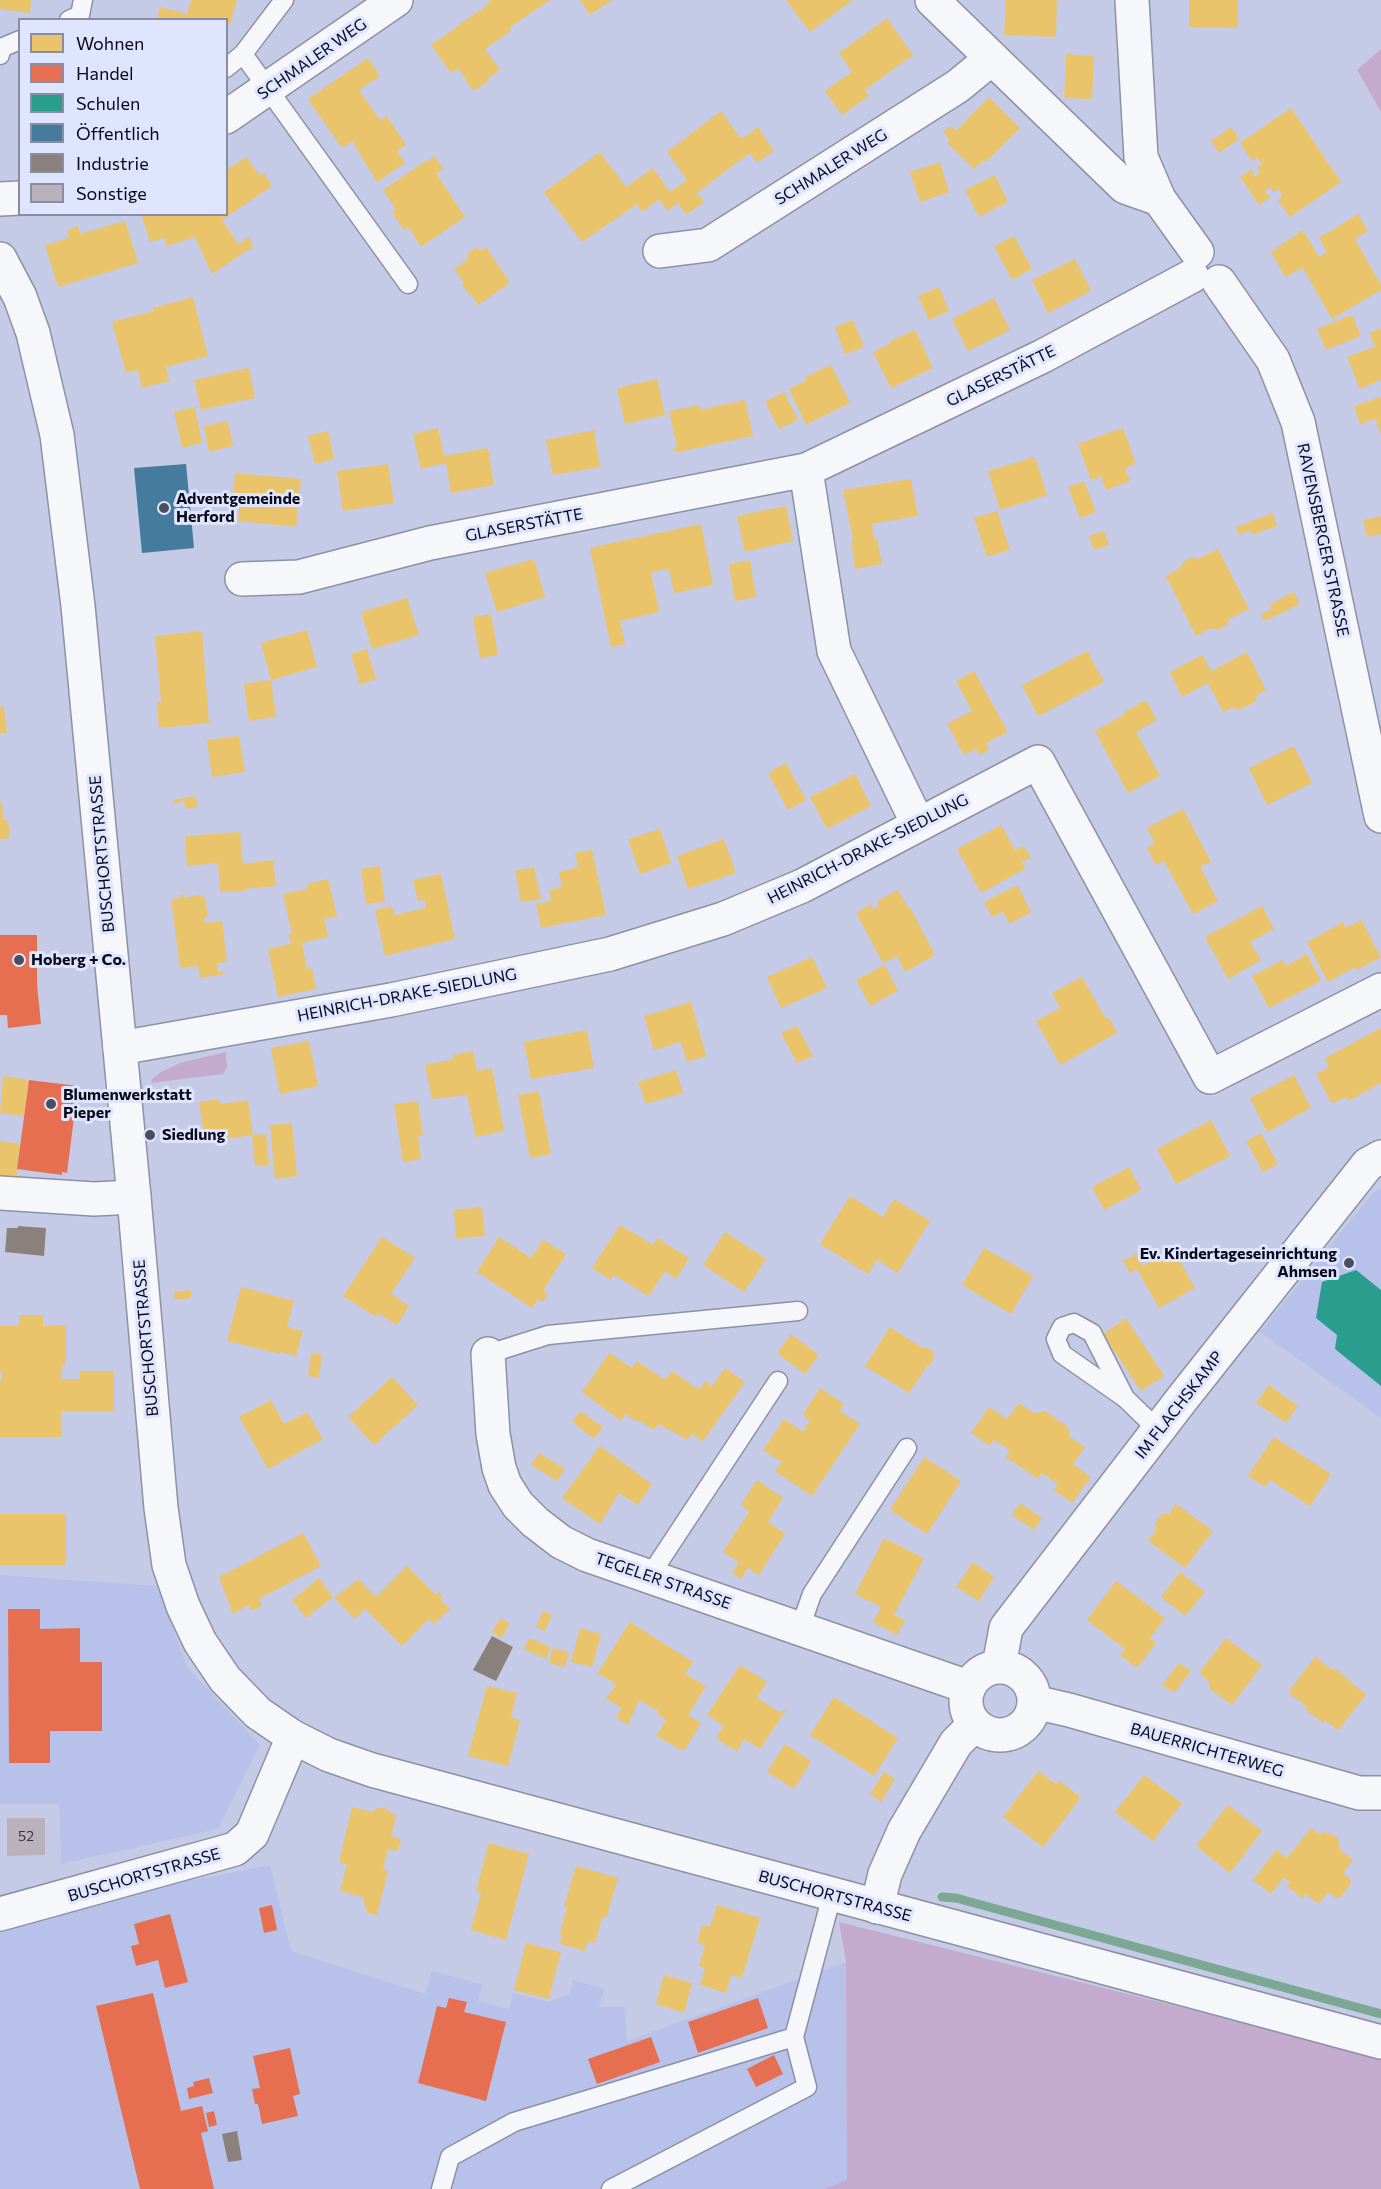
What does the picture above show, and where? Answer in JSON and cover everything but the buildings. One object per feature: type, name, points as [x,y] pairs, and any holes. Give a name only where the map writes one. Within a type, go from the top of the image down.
[{"type":"street","name":"SCHMALER WEG","points":[[228,116],[396,0]]},
{"type":"street","points":[[932,0],[1125,187],[1159,199]]},
{"type":"street","name":"RAVENSBERGER STRASSE","points":[[1132,0],[1141,157],[1159,199],[1203,270],[1273,360],[1298,422],[1381,816]]},
{"type":"street","name":"SCHMALER WEG","points":[[660,251],[708,245],[958,86],[992,58]]},
{"type":"street","points":[[0,200],[18,198]]},
{"type":"street","name":"BUSCHORTSTRASSE","points":[[0,259],[20,297],[33,333],[57,435],[78,606],[161,1509],[170,1565],[183,1606],[200,1642],[225,1679],[258,1713],[293,1737],[329,1755],[372,1770],[1381,2042]]},
{"type":"street","name":"GLASERSTÄTTE","points":[[242,579],[299,577],[430,543],[806,470],[1043,357],[1203,270]]},
{"type":"street","points":[[806,470],[834,651],[918,824]]},
{"type":"street","name":"HEINRICH-DRAKE-SIEDLUNG","points":[[120,1047],[391,1000],[610,954],[723,919],[802,886],[1038,762],[1210,1077],[1381,990]]},
{"type":"street","name":"IM FLACHSKAMP","points":[[999,1666],[1006,1628],[1158,1430],[1368,1164],[1381,1157]]},
{"type":"street","points":[[0,1193],[94,1199],[134,1197]]},
{"type":"street","name":"TEGELER STRASSE","points":[[488,1354],[493,1434],[499,1468],[505,1485],[518,1506],[561,1542],[587,1555],[968,1687]]},
{"type":"street","points":[[999,1666],[1012,1669],[1024,1676],[1032,1688],[1034,1702],[1030,1717],[1019,1730],[1004,1735],[988,1733],[975,1725],[968,1713],[965,1700],[968,1687],[975,1676],[986,1669],[999,1666]]},
{"type":"street","name":"BAUERRICHTERWEG","points":[[1034,1702],[1359,1793],[1381,1793]]},
{"type":"street","points":[[877,1907],[885,1874],[904,1831],[956,1743],[975,1725]]},
{"type":"street","name":"BUSCHORTSTRASSE","points":[[0,1914],[236,1849],[252,1834],[293,1737]]},
{"type":"lane","points":[[73,18],[80,15],[84,0]]},
{"type":"lane","points":[[228,66],[243,54],[284,0]]},
{"type":"lane","points":[[0,55],[1,48],[18,41]]},
{"type":"lane","points":[[243,54],[408,284]]},
{"type":"lane","points":[[488,1354],[548,1335],[798,1311]]},
{"type":"lane","points":[[649,1577],[778,1381]]},
{"type":"lane","points":[[1125,1398],[1158,1430]]},
{"type":"lane","points":[[800,1628],[812,1594],[907,1448]]},
{"type":"lane","points":[[611,2189],[807,2086],[794,2037],[832,1895]]},
{"type":"lane","points":[[441,2189],[450,2157],[514,2122],[794,2037]]},
{"type":"shaded area","points":[[1381,49],[1381,112],[1357,70]]},
{"type":"shaded area","points":[[226,1052],[227,1067],[223,1074],[152,1083],[151,1080],[161,1072],[180,1063]]},
{"type":"shaded area","name":"Ev. Kindertageseinrichtung Ahmsen","points":[[1381,1188],[1381,1418],[1260,1332],[1373,1193]]},
{"type":"shaded area","points":[[0,1575],[157,1586],[187,1667],[260,1745],[218,1829],[61,1864],[59,1804],[0,1804]]},
{"type":"shaded area","points":[[270,1865],[291,1951],[425,1994],[432,1971],[483,1985],[478,2001],[509,2009],[513,1993],[549,2002],[570,1994],[573,1980],[604,1989],[599,2007],[625,2007],[627,2041],[846,1962],[847,2181],[824,2189],[0,2189],[0,1918]]},
{"type":"shaded area","points":[[839,1922],[1381,2057],[1381,2189],[824,2189],[847,2180],[846,1962]]},
{"type":"waterway","points":[[942,1897],[956,1898],[1381,2014]]},
{"type":"place","name":"Adventgemeinde Herford","points":[[164,508]]},
{"type":"place","name":"Hoberg + Co.","points":[[19,960]]},
{"type":"place","name":"Blumenwerkstatt Pieper","points":[[51,1104]]},
{"type":"place","name":"Siedlung","points":[[150,1135]]},
{"type":"place","name":"Ev. Kindertageseinrichtung Ahmsen","points":[[1349,1263]]}]
